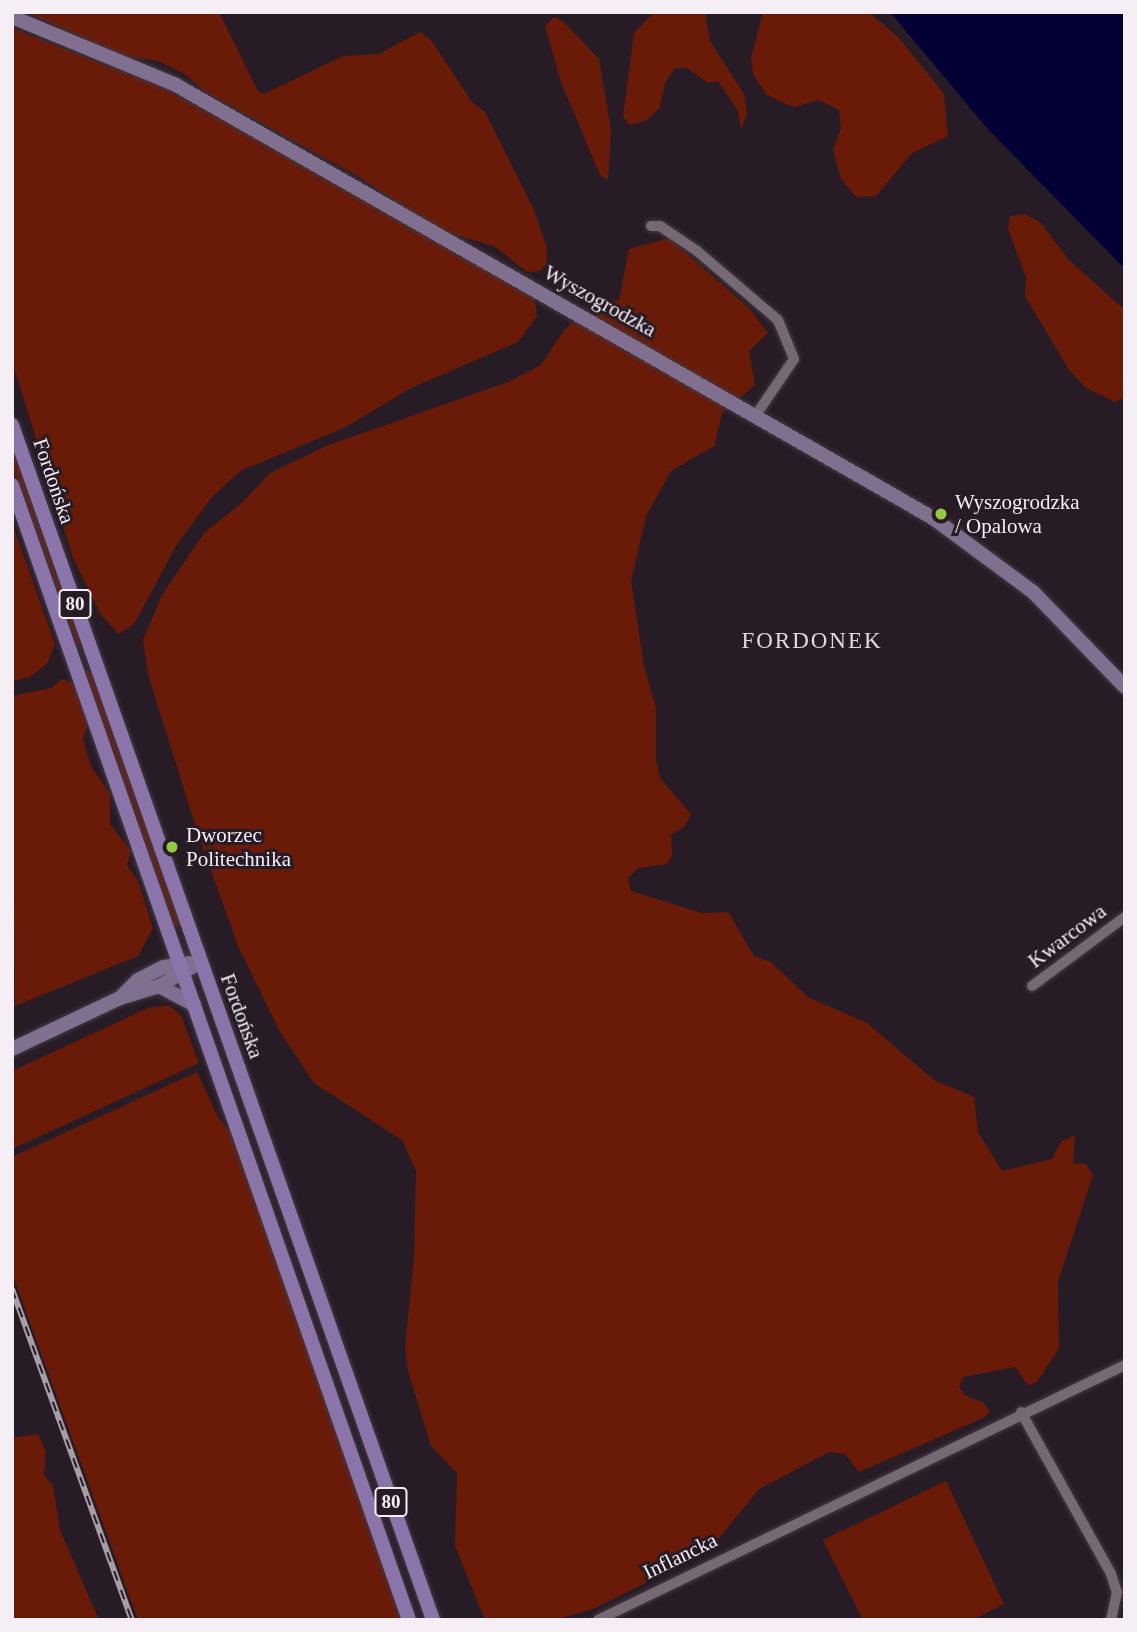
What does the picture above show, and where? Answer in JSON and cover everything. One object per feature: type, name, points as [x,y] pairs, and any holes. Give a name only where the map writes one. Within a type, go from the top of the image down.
[{"type":"main road","name":"Fordońska","points":[[12,425],[433,1620]]},
{"type":"main road","name":"Fordońska","points":[[12,485],[409,1620]]},
{"type":"street","name":"Wyszogrodzka","points":[[12,18],[176,85],[756,415],[981,550],[1049,607],[1125,687]]},
{"type":"street","points":[[651,226],[660,226],[697,251],[778,320],[794,359],[756,415]]},
{"type":"street","name":"Kwarcowa","points":[[1036,988],[1125,917]]},
{"type":"street","points":[[120,998],[138,980],[201,962]]},
{"type":"street","points":[[12,1049],[120,998],[159,986],[180,967]]},
{"type":"street","points":[[159,986],[194,1005]]},
{"type":"street","name":"Inflancka","points":[[598,1620],[1021,1412],[1125,1365]]},
{"type":"street","points":[[1021,1412],[1111,1574],[1116,1592],[1111,1620]]},
{"type":"shaded area","points":[[26,12],[219,12],[258,91],[264,94],[343,56],[379,54],[420,32],[431,40],[472,102],[485,112],[534,210],[547,248],[546,265],[540,271],[527,272],[494,246],[438,230],[361,178],[205,92],[185,74],[158,61],[124,56]]},
{"type":"shaded area","points":[[654,12],[705,12],[710,41],[744,94],[747,114],[741,129],[737,109],[718,81],[708,83],[687,68],[675,68],[665,83],[660,107],[647,120],[630,125],[623,117],[634,33]]},
{"type":"shaded area","points":[[763,12],[869,12],[899,38],[944,94],[948,136],[912,153],[876,196],[856,197],[841,179],[833,150],[841,128],[839,110],[819,100],[794,107],[781,102],[766,94],[753,74],[751,58]]},
{"type":"shaded area","points":[[890,12],[1125,12],[1125,269],[987,128]]},
{"type":"shaded area","points":[[554,17],[563,21],[599,59],[611,130],[608,180],[600,175],[561,82],[545,26]]},
{"type":"shaded area","points":[[12,28],[167,89],[533,295],[536,307],[537,316],[518,342],[411,388],[344,428],[240,471],[211,498],[176,546],[134,624],[119,634],[101,615],[73,558],[12,361]]},
{"type":"shaded area","points":[[1025,214],[1040,222],[1069,260],[1125,310],[1125,397],[1115,402],[1086,388],[1069,370],[1025,296],[1026,277],[1008,229],[1010,216]]},
{"type":"shaded area","points":[[669,238],[749,308],[768,333],[749,351],[755,385],[722,413],[714,446],[671,471],[646,516],[631,581],[644,666],[656,708],[656,760],[660,778],[691,814],[685,826],[671,835],[672,856],[667,864],[638,868],[628,878],[631,891],[702,913],[728,912],[754,956],[771,962],[808,997],[867,1023],[934,1080],[974,1097],[978,1132],[1002,1171],[1052,1159],[1061,1142],[1075,1135],[1073,1163],[1086,1164],[1093,1175],[1058,1281],[1059,1348],[1037,1382],[1028,1385],[1015,1367],[963,1377],[959,1387],[965,1395],[984,1403],[990,1412],[983,1418],[859,1472],[845,1454],[829,1452],[759,1489],[720,1537],[648,1582],[593,1609],[555,1620],[485,1620],[455,1546],[457,1473],[431,1446],[408,1371],[405,1347],[414,1259],[416,1171],[402,1140],[314,1083],[280,1032],[238,946],[197,831],[148,674],[143,640],[162,595],[204,533],[243,502],[270,473],[326,446],[508,382],[541,365],[565,329],[590,308],[619,300],[629,249]]},
{"type":"shaded area","points":[[12,444],[81,641],[78,648],[12,467]]},
{"type":"shaded area","points":[[12,523],[55,644],[47,664],[30,677],[12,681]]},
{"type":"shaded area","points":[[84,670],[92,673],[181,925],[174,927]]},
{"type":"shaded area","points":[[62,679],[77,684],[81,694],[88,723],[83,738],[91,767],[110,793],[110,824],[131,851],[127,865],[138,881],[153,928],[138,956],[15,1006],[12,696],[51,688]]},
{"type":"shaded area","points":[[168,1005],[181,1015],[199,1063],[12,1149],[12,1071],[148,1008]]},
{"type":"shaded area","points":[[197,1072],[218,1117],[233,1136],[403,1620],[138,1620],[12,1273],[12,1157]]},
{"type":"shaded area","points":[[38,1434],[46,1452],[44,1475],[53,1486],[60,1530],[99,1620],[12,1620],[12,1438]]},
{"type":"shaded area","points":[[946,1481],[1004,1604],[972,1620],[863,1620],[823,1540]]},
{"type":"railway","points":[[12,1289],[132,1620]]},
{"type":"place","name":"Wyszogrodzka / Opalowa","points":[[941,514]]},
{"type":"place","name":"Dworzec Politechnika","points":[[172,847]]},
{"type":"district","name":"FORDONEK","points":[[812,641]]}]
